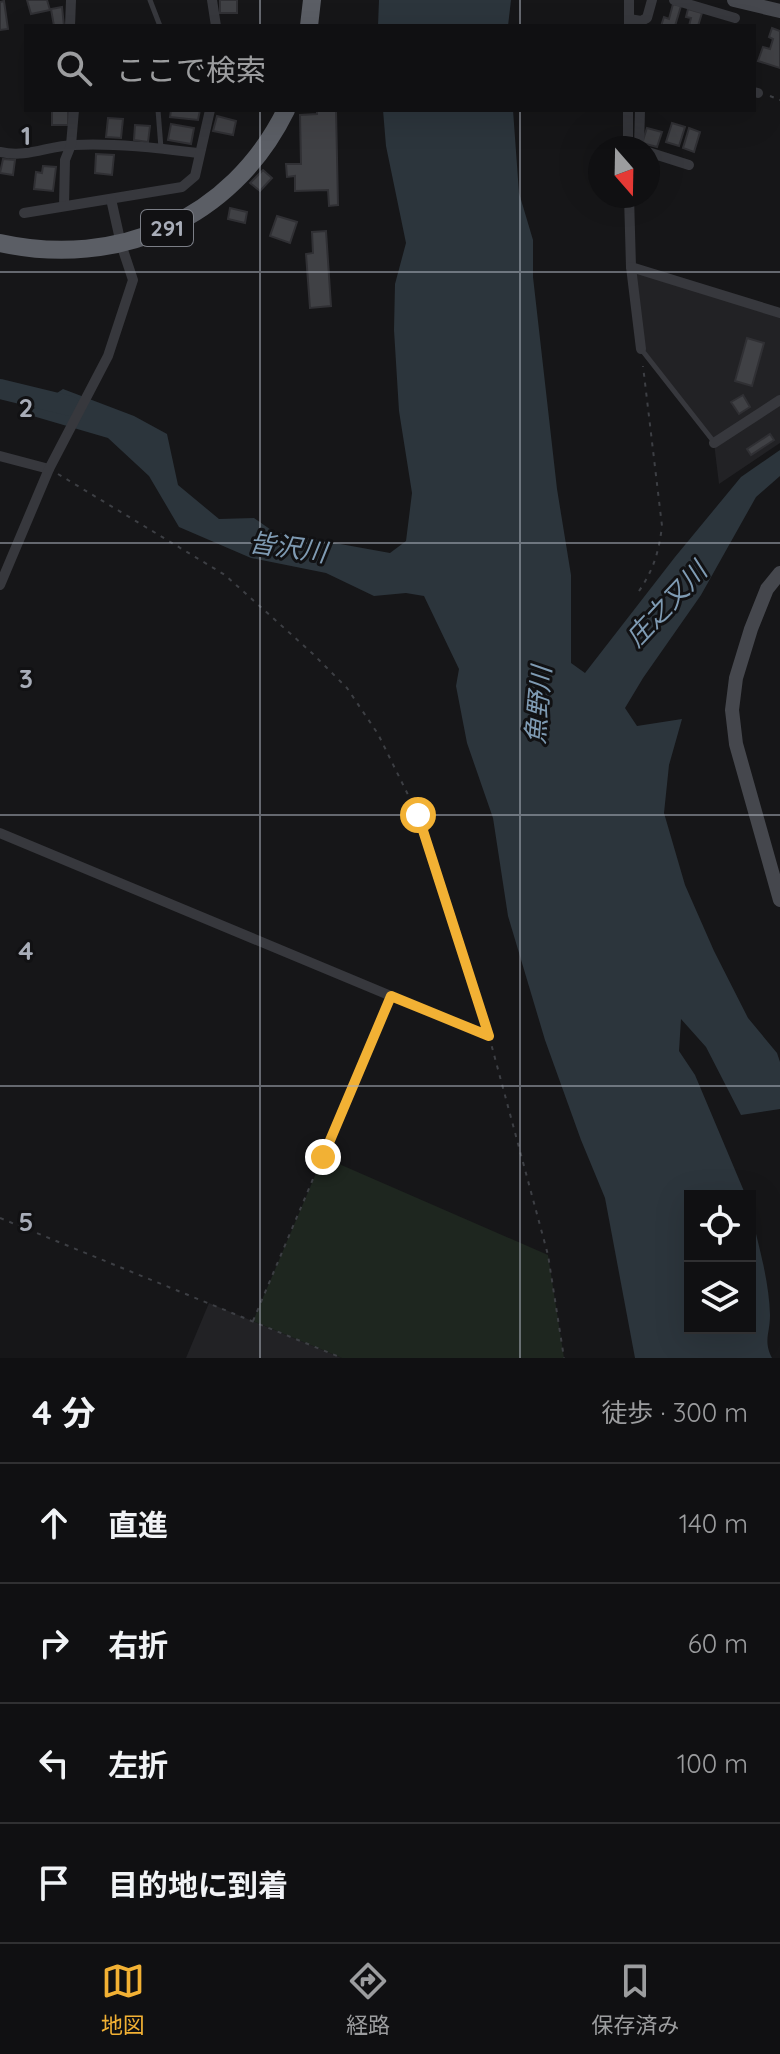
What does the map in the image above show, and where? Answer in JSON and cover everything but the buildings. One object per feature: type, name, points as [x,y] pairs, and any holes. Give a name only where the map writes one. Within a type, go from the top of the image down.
[{"type":"highway","points":[[309,24],[312,0]]},
{"type":"highway","name":"291","points":[[0,243],[29,250],[59,252],[121,244],[176,224],[205,206],[259,155],[285,112]]},
{"type":"main road","points":[[734,0],[780,11]]},
{"type":"main road","points":[[780,573],[767,589],[751,629],[736,678],[732,710],[736,744],[780,900]]},
{"type":"street","points":[[70,24],[71,0]]},
{"type":"street","points":[[212,0],[216,24]]},
{"type":"street","points":[[629,0],[629,22],[641,24],[647,18],[652,0]]},
{"type":"street","points":[[674,0],[735,18]]},
{"type":"street","points":[[64,206],[65,160],[71,145],[74,112]]},
{"type":"street","points":[[24,213],[182,187],[195,176],[209,112]]},
{"type":"street","points":[[628,112],[631,136]]},
{"type":"street","points":[[635,136],[640,112]]},
{"type":"street","points":[[0,152],[17,156],[71,145],[161,148],[198,153]]},
{"type":"street","points":[[660,156],[689,165]]},
{"type":"street","points":[[0,585],[49,469],[108,356],[133,280],[111,199]]},
{"type":"street","points":[[629,208],[631,267],[641,349]]},
{"type":"street","points":[[631,267],[780,313]]},
{"type":"street","points":[[714,443],[780,400]]},
{"type":"street","points":[[0,456],[49,469]]},
{"type":"street","points":[[0,833],[391,996]]},
{"type":"lane","points":[[150,0],[159,24]]},
{"type":"lane","points":[[158,112],[161,148]]},
{"type":"lane","points":[[641,349],[714,443]]},
{"type":"path","points":[[639,591],[651,574],[659,552],[662,526],[641,349]]},
{"type":"path","points":[[49,469],[225,575],[347,688],[378,734],[418,815],[489,1036],[548,1255],[564,1358]]},
{"type":"path","points":[[253,1321],[391,996],[489,1036]]},
{"type":"path","points":[[0,1218],[342,1358]]},
{"type":"shaded area","points":[[631,267],[780,313],[780,443],[719,484],[714,443],[641,349]]},
{"type":"shaded area","points":[[323,1157],[548,1255],[564,1358],[342,1358],[253,1321]]},
{"type":"shaded area","points":[[209,1303],[342,1358],[186,1358]]},
{"type":"water","points":[[379,0],[511,0],[508,24],[378,24]]},
{"type":"water","points":[[383,112],[513,112],[519,193],[533,240],[533,277],[557,489],[571,575],[571,663],[585,673],[741,477],[780,450],[780,476],[756,497],[701,595],[625,708],[637,726],[682,719],[669,765],[664,813],[685,885],[714,951],[748,1018],[777,1053],[780,1062],[780,1109],[741,1115],[706,1047],[681,1019],[679,1051],[695,1075],[743,1190],[684,1190],[684,1334],[756,1334],[756,1233],[768,1288],[770,1315],[767,1341],[772,1358],[635,1358],[605,1198],[545,1040],[508,916],[493,818],[467,743],[456,686],[459,669],[424,596],[406,593],[374,596],[326,573],[251,558],[179,527],[149,476],[108,438],[26,414],[63,389],[134,416],[167,434],[178,485],[219,519],[254,518],[274,532],[390,553],[406,541],[412,493],[399,411],[394,330],[395,284],[406,243],[386,146]]},
{"type":"waterway","name":"皆沢川","points":[[0,389],[70,406]]},
{"type":"route","points":[[323,1157],[391,996],[489,1036],[418,815]]},
{"type":"water label","name":"庄之又川","points":[[666,604]]},
{"type":"water label","name":"魚野川","points":[[538,705]]}]
